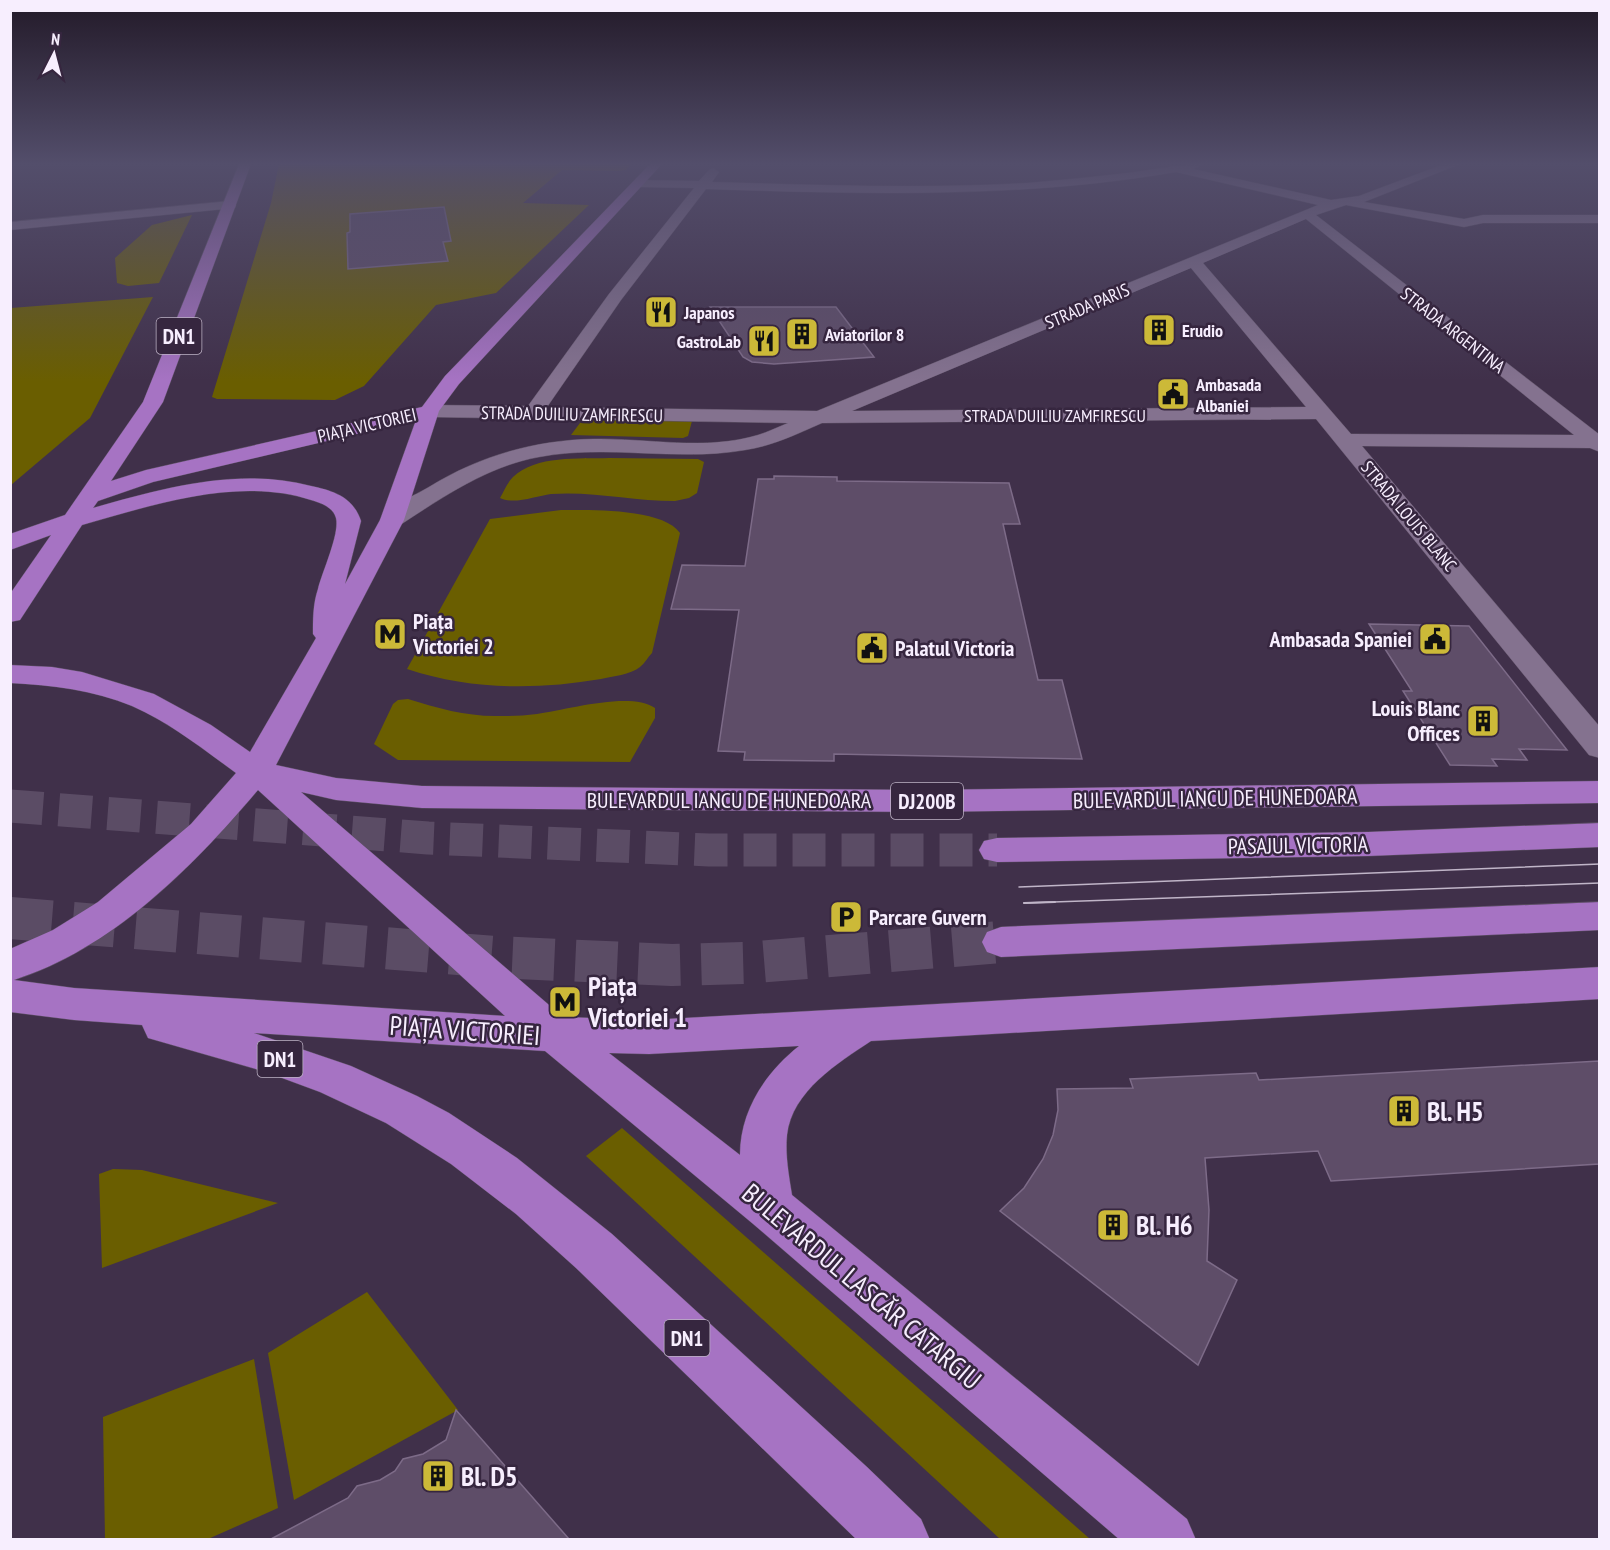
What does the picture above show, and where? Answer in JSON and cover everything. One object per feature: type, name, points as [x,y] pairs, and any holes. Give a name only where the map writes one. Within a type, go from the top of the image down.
[{"type":"main road","name":"DN1","points":[[10,614],[153,402],[218,236]]},
{"type":"main road","points":[[429,411],[452,380],[589,236]]},
{"type":"main road","name":"PIAȚA VICTORIEI","points":[[89,496],[146,477],[429,411]]},
{"type":"main road","name":"PIAȚA VICTORIEI","points":[[10,966],[67,940],[120,905],[203,832],[256,771],[328,642],[392,520],[429,411]]},
{"type":"main road","points":[[10,543],[73,520],[162,497],[219,488],[268,486],[291,488],[331,499],[347,511],[349,521],[329,591],[325,615],[328,642]]},
{"type":"main road","name":"PIAȚA VICTORIEI","points":[[10,674],[52,676],[82,681],[143,700],[200,732],[256,771],[556,1036]]},
{"type":"main road","name":"BULEVARDUL IANCU DE HUNEDOARA","points":[[256,771],[283,779],[336,789],[422,797],[935,801],[1599,792]]},
{"type":"main road","name":"PASAJUL VICTORIA","points":[[997,850],[1368,844],[1599,835]]},
{"type":"main road","points":[[1001,942],[1599,916]]},
{"type":"main road","points":[[556,1036],[649,1037],[1599,983]]},
{"type":"main road","name":"PIAȚA VICTORIEI","points":[[10,996],[74,1004],[556,1036]]},
{"type":"main road","name":"DN1","points":[[74,1004],[228,1041],[309,1069],[394,1106],[471,1152],[566,1225],[900,1539]]},
{"type":"main road","points":[[769,1208],[764,1130],[782,1090],[803,1066],[825,1048],[861,1026]]},
{"type":"main road","name":"BULEVARDUL LASCĂR CATARGIU","points":[[556,1036],[769,1208],[1166,1539]]},
{"type":"street","points":[[533,413],[615,297],[662,236]]},
{"type":"street","name":"STRADA PARIS","points":[[824,417],[1252,236]]},
{"type":"street","name":"STRADA ARGENTINA","points":[[1341,236],[1597,444]]},
{"type":"street","name":"STRADA LOUIS BLANC","points":[[1193,261],[1216,285],[1323,413],[1599,748]]},
{"type":"street","points":[[1154,278],[1216,285]]},
{"type":"street","name":"STRADA DUILIU ZAMFIRESCU","points":[[429,411],[824,417],[1323,413]]},
{"type":"street","points":[[692,447],[702,415]]},
{"type":"street","name":"STRADA DUILIU ZAMFIRESCU","points":[[392,520],[477,468],[530,451],[593,445],[692,447],[746,445],[824,417]]},
{"type":"street","points":[[1345,440],[1597,444]]},
{"type":"shaded area","points":[[139,236],[182,236],[159,283],[128,286],[117,283],[115,258]]},
{"type":"shaded area","points":[[261,236],[556,236],[496,293],[436,305],[364,386],[335,400],[217,399],[212,397]]},
{"type":"shaded area","points":[[153,297],[90,418],[11,485],[11,308]]},
{"type":"shaded area","points":[[583,419],[692,421],[688,436],[683,438],[571,435]]},
{"type":"shaded area","points":[[698,459],[704,462],[697,493],[689,498],[675,501],[567,493],[512,501],[500,498],[513,477],[533,465],[558,460]]},
{"type":"shaded area","points":[[561,510],[625,512],[643,515],[671,525],[680,533],[652,653],[642,665],[626,674],[601,679],[528,686],[455,681],[407,669],[490,519]]},
{"type":"shaded area","points":[[408,699],[462,713],[484,716],[532,715],[598,703],[630,701],[644,703],[655,708],[655,718],[630,762],[398,760],[374,744],[393,704],[398,700]]},
{"type":"shaded area","points":[[622,1128],[1090,1539],[1000,1539],[586,1156]]},
{"type":"shaded area","points":[[113,1169],[142,1170],[278,1203],[102,1268],[99,1174]]},
{"type":"shaded area","points":[[367,1292],[458,1410],[294,1500],[268,1353]]},
{"type":"shaded area","points":[[254,1359],[278,1508],[208,1539],[105,1539],[103,1417]]},
{"type":"building","points":[[347,236],[450,236],[451,241],[443,242],[448,261],[348,269]]},
{"type":"building","name":"Aviatorilor 8","points":[[710,307],[836,307],[874,357],[774,364],[752,362],[743,357]]},
{"type":"building","name":"Palatul Victoria","points":[[774,476],[837,477],[837,481],[1009,483],[1020,524],[1003,524],[1038,680],[1062,680],[1082,759],[834,754],[834,761],[744,760],[745,752],[718,751],[739,610],[671,609],[682,565],[745,566],[758,479],[774,479]]},
{"type":"building","points":[[1369,624],[1469,626],[1567,750],[1519,749],[1527,760],[1492,759],[1497,766],[1450,765],[1403,691],[1412,691]]},
{"type":"building","points":[[1599,1061],[1599,1164],[1331,1181],[1318,1151],[1205,1158],[1209,1210],[1207,1261],[1237,1280],[1198,1365],[1000,1211],[1024,1188],[1043,1159],[1053,1135],[1058,1110],[1057,1089],[1133,1088],[1130,1079],[1256,1073],[1259,1080]]},
{"type":"building","name":"Bl. D5","points":[[456,1410],[569,1539],[271,1539],[348,1498],[357,1486],[380,1480],[395,1471],[403,1459],[423,1454],[446,1440]]},
{"type":"tunnel","points":[[10,806],[428,838],[709,850],[997,850]]},
{"type":"tunnel","points":[[10,918],[495,957],[672,965],[745,963],[1001,942]]},
{"type":"tram line","points":[[1019,887],[1600,864]]},
{"type":"tram line","points":[[1055,902],[1024,903],[1600,883]]},
{"type":"place","name":"Japanos","points":[[661,312]]},
{"type":"place","name":"Erudio","points":[[1159,330]]},
{"type":"place","name":"Aviatorilor 8","points":[[802,334]]},
{"type":"place","name":"GastroLab","points":[[764,341]]},
{"type":"place","name":"Ambasada Albaniei","points":[[1173,394]]},
{"type":"place","name":"Piața Victoriei 2","points":[[390,634]]},
{"type":"place","name":"Ambasada Spaniei","points":[[1435,639]]},
{"type":"place","name":"Palatul Victoria","points":[[872,648]]},
{"type":"place","name":"Louis Blanc Offices","points":[[1483,721]]},
{"type":"place","name":"Parcare Guvern","points":[[846,917]]},
{"type":"place","name":"Piața Victoriei 1","points":[[565,1002]]},
{"type":"place","name":"Bl. H5","points":[[1404,1111]]},
{"type":"place","name":"Bl. H6","points":[[1113,1225]]},
{"type":"place","name":"Bl. D5","points":[[438,1476]]}]
